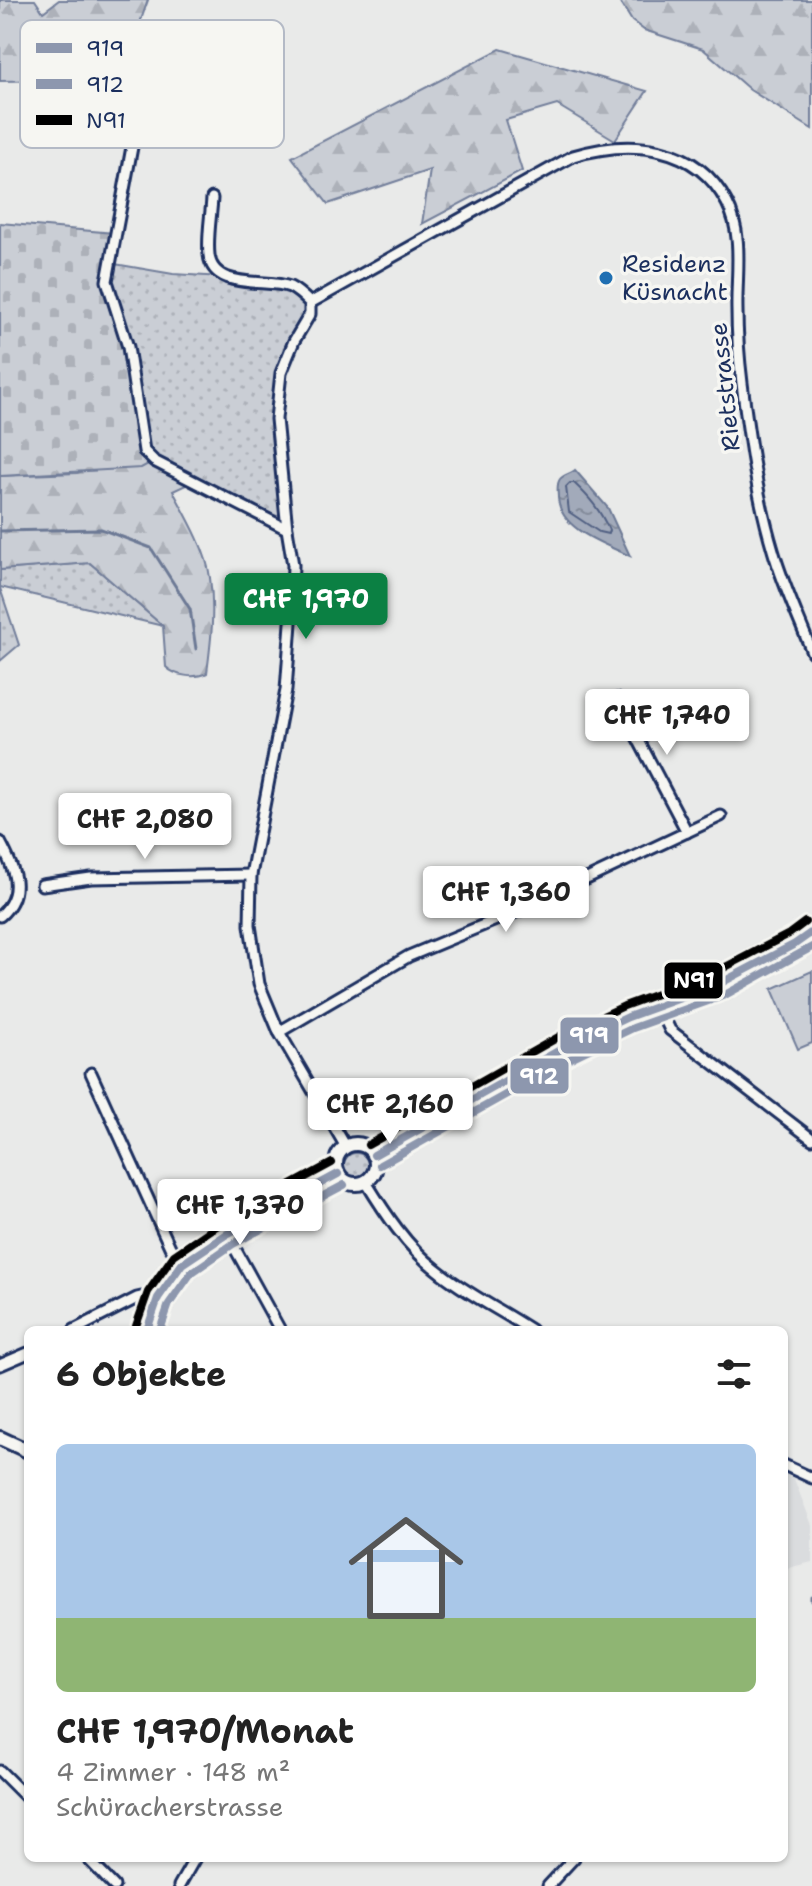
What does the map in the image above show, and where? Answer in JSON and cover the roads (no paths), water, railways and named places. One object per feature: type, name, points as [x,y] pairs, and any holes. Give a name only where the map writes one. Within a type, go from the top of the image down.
[{"type":"main road","points":[[374,1155],[567,1046],[628,1017],[744,972],[812,932]]},
{"type":"main road","points":[[362,1145],[374,1155],[376,1170],[366,1182],[351,1184],[338,1174],[337,1159],[346,1147],[362,1145]]},
{"type":"main road","points":[[148,1326],[158,1298],[182,1264],[227,1234],[338,1174]]},
{"type":"main road","points":[[0,1438],[24,1449]]},
{"type":"street","name":"Rietstrasse","points":[[310,303],[573,156],[599,148],[648,147],[688,162],[705,175],[726,201],[734,218],[738,241],[740,363],[754,463],[773,551],[812,652]]},
{"type":"street","points":[[132,148],[107,281],[128,347],[144,451],[154,461],[287,529]]},
{"type":"street","points":[[212,198],[209,257],[214,269],[232,280],[290,287],[310,303],[310,314],[294,341],[281,373],[276,419],[293,565],[291,623],[286,690],[251,875],[250,925],[259,984],[279,1032],[346,1147]]},
{"type":"street","points":[[617,699],[687,832]]},
{"type":"street","points":[[279,1032],[409,956],[525,908],[721,816]]},
{"type":"street","points":[[0,842],[15,869],[17,890],[9,908],[0,916]]},
{"type":"street","points":[[42,885],[91,878],[251,875]]},
{"type":"street","points":[[659,1007],[670,1030],[812,1139]]},
{"type":"street","points":[[91,1073],[170,1247],[182,1264]]},
{"type":"street","points":[[366,1182],[405,1238],[426,1261],[462,1288],[524,1326]]},
{"type":"street","points":[[227,1234],[278,1326]]},
{"type":"street","points":[[82,1326],[137,1298],[158,1298]]},
{"type":"street","points":[[0,1365],[24,1355]]},
{"type":"street","points":[[788,1467],[812,1478]]},
{"type":"street","points":[[0,1771],[24,1795]]},
{"type":"street","points":[[91,1862],[114,1886]]},
{"type":"street","points":[[179,1886],[193,1862]]},
{"type":"street","points":[[548,1886],[570,1862]]},
{"type":"water","points":[[575,470],[608,508],[630,556],[585,534],[567,519],[558,498],[558,483]]},
{"type":"waterway","points":[[0,531],[101,529],[151,548],[190,609],[196,649]]},
{"type":"place","name":"Residenz Küsnacht","points":[[606,278]]}]
